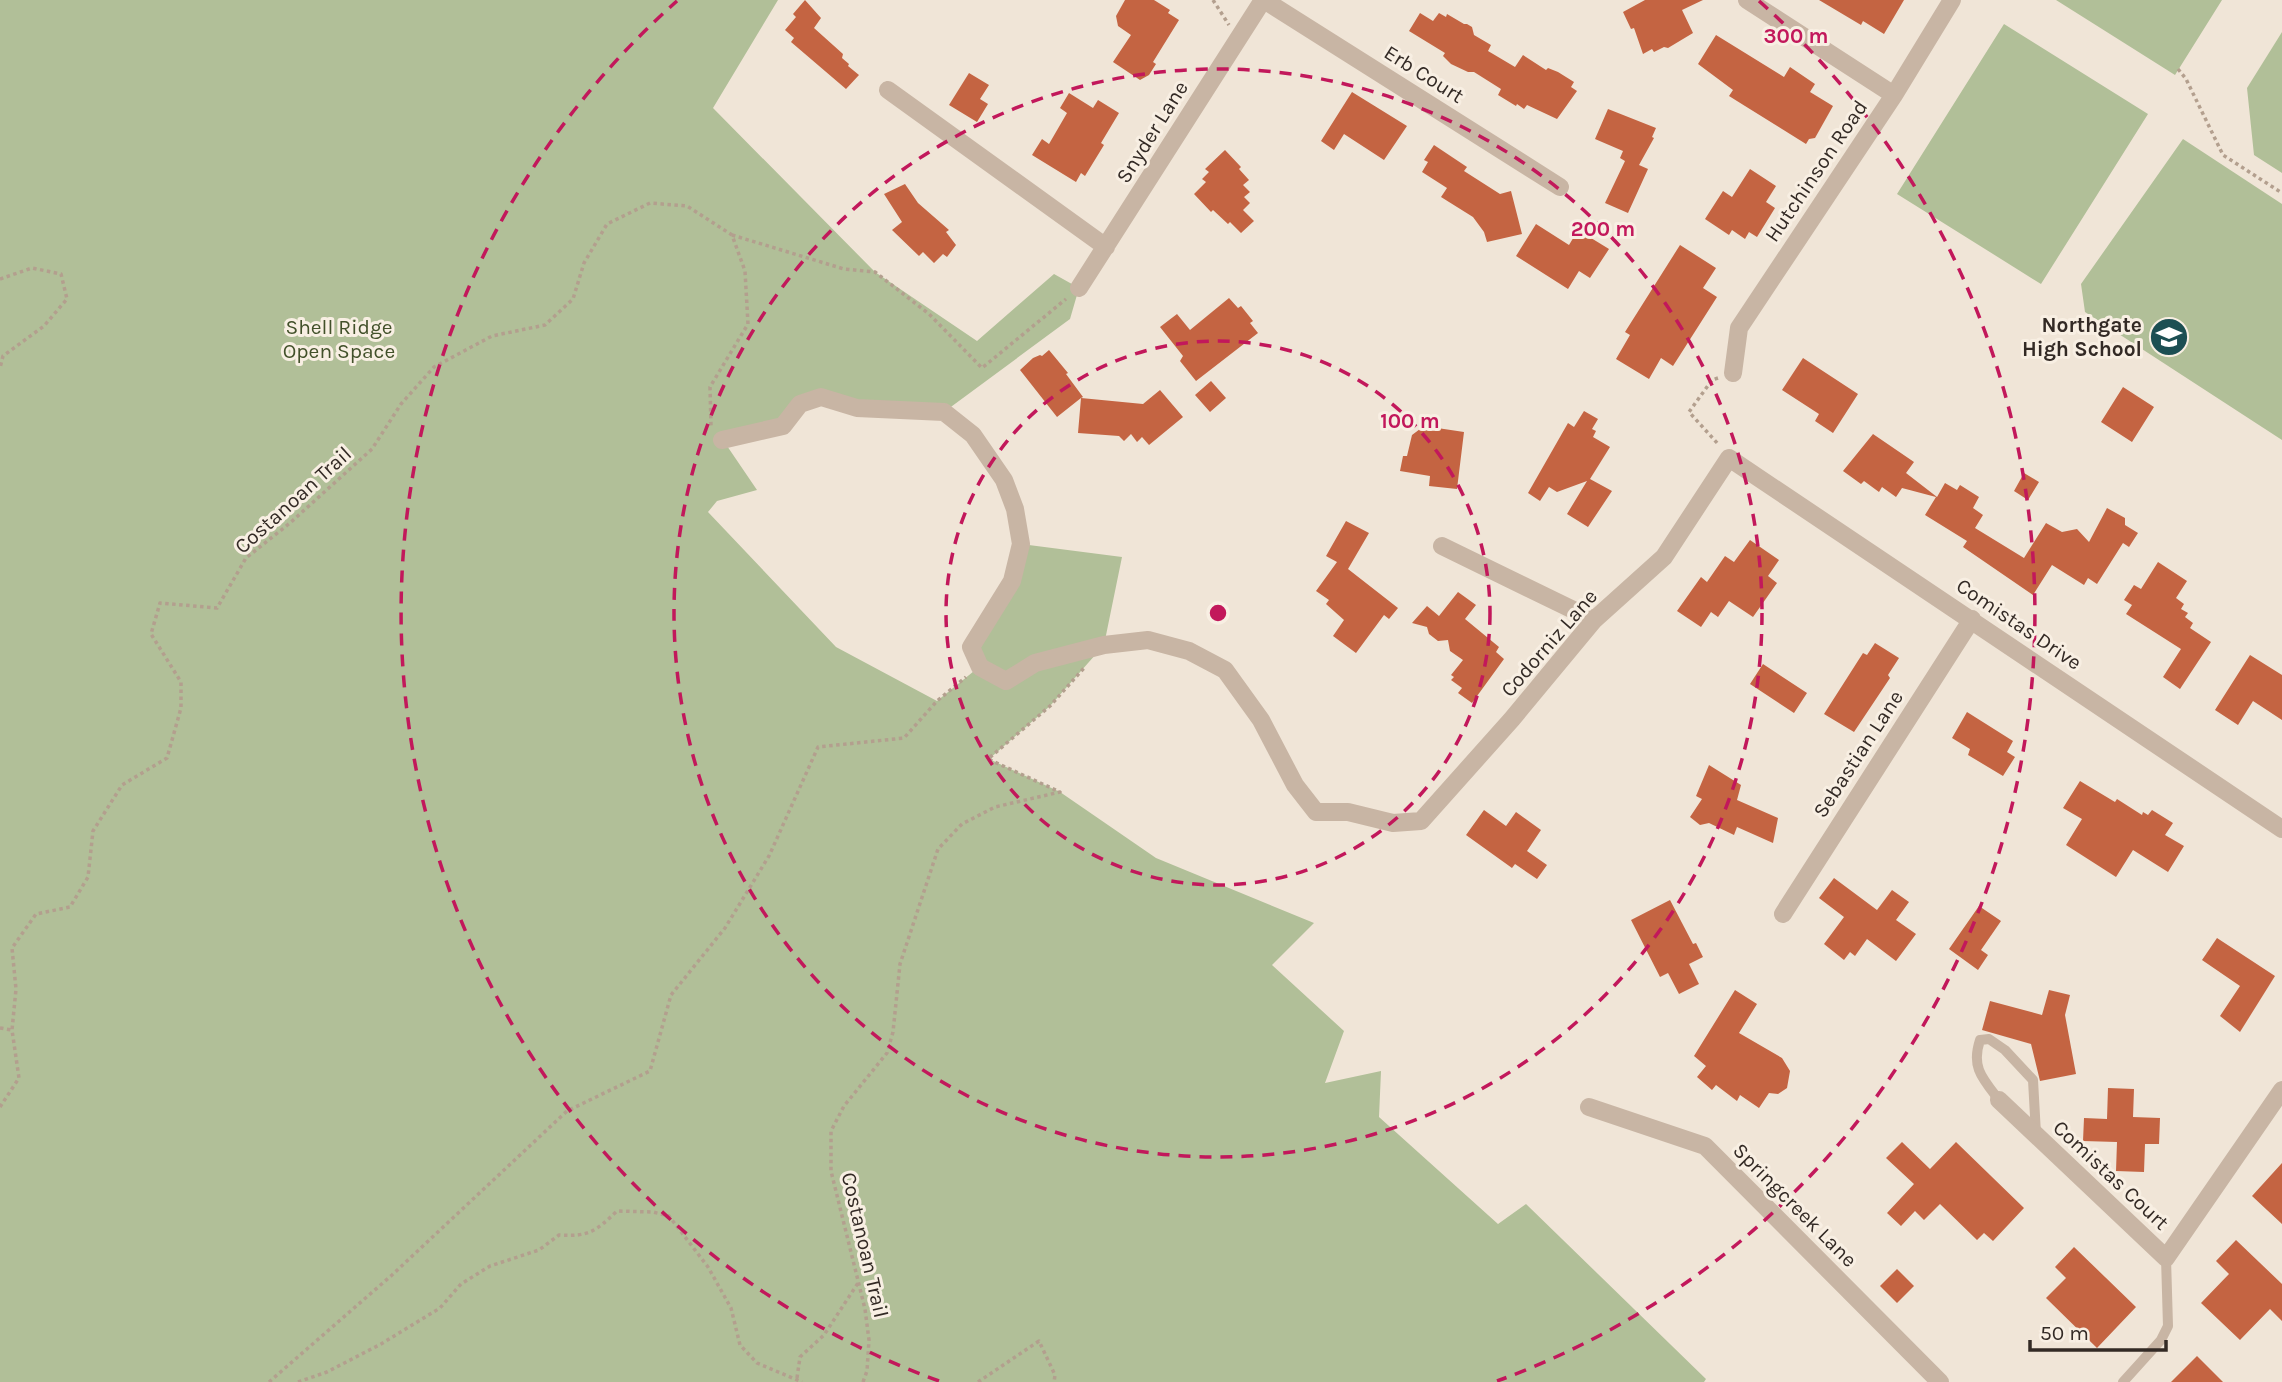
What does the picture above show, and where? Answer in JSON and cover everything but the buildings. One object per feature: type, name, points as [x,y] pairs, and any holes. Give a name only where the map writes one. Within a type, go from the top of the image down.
[{"type":"street","name":"Snyder Lane","points":[[1079,288],[1264,0]]},
{"type":"street","name":"Erb Court","points":[[1264,0],[1560,187]]},
{"type":"street","points":[[1747,0],[1894,95]]},
{"type":"street","name":"Hutchinson Road","points":[[1733,373],[1739,328],[1894,95],[1952,0]]},
{"type":"street","points":[[888,90],[1106,247]]},
{"type":"street","points":[[722,440],[783,426],[800,404],[821,397],[856,408],[944,412],[973,435],[1004,480],[1014,509],[1021,544],[1012,581],[971,647],[979,667],[1006,681],[1035,663],[1104,645]]},
{"type":"street","name":"Comistas Drive","points":[[1729,458],[2282,829]]},
{"type":"street","name":"Codorniz Lane","points":[[1104,645],[1148,640],[1189,651],[1225,670],[1261,719],[1295,785],[1316,812],[1348,812],[1393,823],[1421,821],[1512,719],[1594,620],[1664,557],[1729,458]]},
{"type":"street","points":[[1442,546],[1594,620]]},
{"type":"street","name":"Sebastian Lane","points":[[1783,914],[1972,619]]},
{"type":"street","name":"Comistas Court","points":[[1998,1100],[2166,1258],[2282,1090]]},
{"type":"street","name":"Springcreek Lane","points":[[1588,1107],[1705,1146],[1940,1382]]},
{"type":"lane","points":[[1998,1100],[1983,1079],[1974,1056],[1980,1040],[1989,1039],[2005,1050],[2033,1080],[2036,1135]]},
{"type":"lane","points":[[2123,1382],[2161,1340],[2168,1326],[2166,1258]]},
{"type":"path","points":[[1213,0],[1238,38]]},
{"type":"path","points":[[2178,69],[2186,79],[2223,156],[2282,193]]},
{"type":"path","name":"Costanoan Trail","points":[[0,1107],[19,1077],[12,1030],[16,989],[12,948],[36,914],[70,907],[88,877],[93,831],[122,785],[167,758],[181,708],[181,682],[151,634],[160,603],[218,608],[246,558],[290,523],[372,449],[401,404],[434,367],[492,336],[545,325],[573,299],[584,262],[607,224],[650,203],[687,206],[732,234],[844,269],[875,272],[929,314],[982,368],[1079,288]]},
{"type":"path","points":[[722,440],[710,426],[710,387],[748,324],[746,271],[732,234]]},
{"type":"path","points":[[0,279],[32,268],[61,274],[67,299],[44,326],[3,356],[0,368]]},
{"type":"path","points":[[1729,458],[1689,412],[1712,380],[1733,373]]},
{"type":"path","name":"Costanoan Trail","points":[[863,1382],[867,1371],[869,1340],[859,1281],[831,1171],[831,1131],[844,1106],[887,1053],[893,1032],[900,964],[938,849],[962,824],[995,807],[1060,792],[988,759],[1050,706],[1104,645]]},
{"type":"path","points":[[269,1382],[392,1275],[567,1111],[650,1071],[671,995],[725,928],[769,856],[818,747],[904,738],[937,701],[979,667]]},
{"type":"path","points":[[0,1028],[12,1030]]},
{"type":"path","points":[[302,1381],[370,1349],[440,1308],[461,1284],[490,1266],[539,1250],[559,1235],[579,1236],[595,1231],[617,1212],[653,1212],[669,1216],[708,1266],[730,1308],[740,1345],[757,1363],[803,1382]]},
{"type":"path","points":[[797,1378],[800,1357],[824,1335],[859,1281]]},
{"type":"path","points":[[978,1382],[1039,1341],[1055,1375],[1054,1382]]},
{"type":"green space","name":"Shell Ridge Open Space","points":[[0,0],[778,0],[713,108],[875,272],[977,341],[1054,274],[1079,288],[1070,319],[944,412],[821,397],[783,426],[723,440],[757,490],[717,501],[708,512],[836,647],[937,701],[979,667],[971,647],[1021,544],[1122,557],[1104,645],[1050,706],[989,759],[1060,792],[1156,858],[1314,923],[1272,965],[1344,1031],[1325,1083],[1381,1071],[1379,1117],[1498,1224],[1526,1204],[1706,1379],[1704,1382],[0,1382]]},
{"type":"green space","points":[[2056,0],[2222,0],[2175,75]]},
{"type":"green space","points":[[2004,24],[2148,114],[2041,284],[1897,194]]},
{"type":"green space","points":[[2282,32],[2282,173],[2254,155],[2247,88]]},
{"type":"green space","points":[[2183,139],[2282,204],[2282,440],[2085,312],[2081,284]]},
{"type":"place","name":"Northgate High School","points":[[2169,337]]}]
